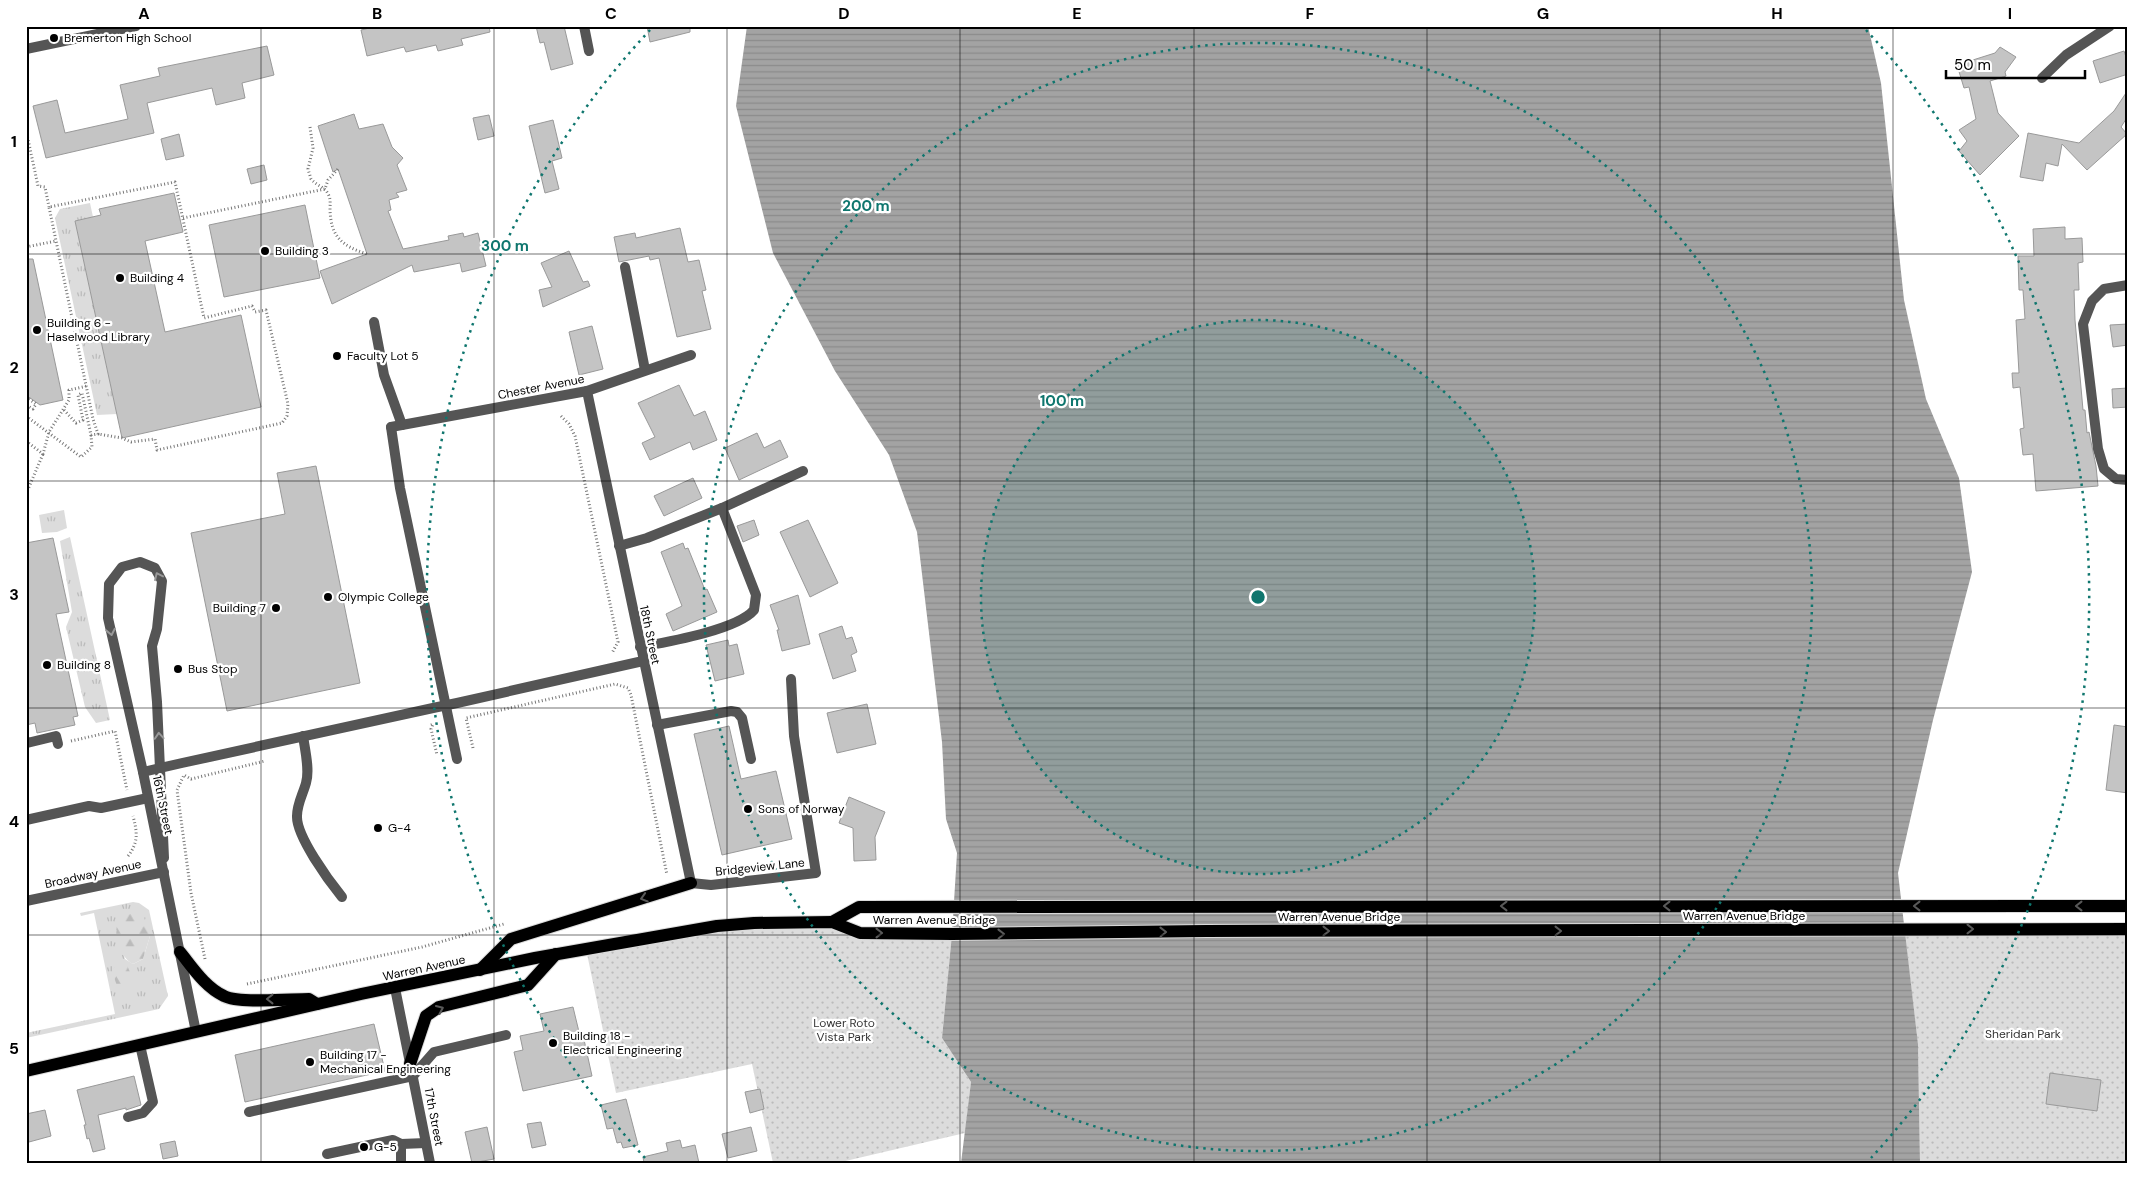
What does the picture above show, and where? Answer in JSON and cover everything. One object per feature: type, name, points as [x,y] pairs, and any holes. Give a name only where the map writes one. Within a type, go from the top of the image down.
[{"type":"main road","points":[[480,970],[511,939],[691,883]]},
{"type":"main road","name":"Warren Avenue Bridge","points":[[832,922],[859,907],[2128,906]]},
{"type":"main road","name":"Warren Avenue","points":[[26,1071],[317,1004],[556,954],[717,926],[754,923],[832,922]]},
{"type":"main road","name":"Warren Avenue Bridge","points":[[832,922],[860,933],[952,934],[1206,931],[2128,929]]},
{"type":"main road","points":[[180,952],[202,980],[225,997],[242,999],[310,999],[317,1004]]},
{"type":"main road","points":[[412,1070],[426,1016],[439,1007],[528,985],[556,954]]},
{"type":"street","points":[[26,49],[136,26]]},
{"type":"street","points":[[584,26],[589,51]]},
{"type":"street","points":[[2042,78],[2066,55],[2110,26]]},
{"type":"street","points":[[625,266],[645,370]]},
{"type":"street","points":[[2128,285],[2104,289],[2092,301],[2083,324],[2098,449],[2104,469],[2116,479],[2128,480]]},
{"type":"street","points":[[374,322],[384,375],[402,426]]},
{"type":"street","name":"Chester Avenue","points":[[445,705],[400,488],[391,427],[587,391],[691,355]]},
{"type":"street","name":"18th Street","points":[[587,391],[691,883]]},
{"type":"street","points":[[619,546],[647,538],[722,508],[803,471]]},
{"type":"street","points":[[640,647],[701,633],[742,620],[754,610],[756,596],[722,508]]},
{"type":"street","name":"16th Street","points":[[160,768],[152,646],[158,622],[162,581],[155,568],[140,562],[122,567],[109,584],[108,618],[143,772],[196,1032]]},
{"type":"street","points":[[143,772],[643,661]]},
{"type":"street","name":"Bridgeview Lane","points":[[691,883],[711,885],[816,874],[794,736],[791,679]]},
{"type":"street","points":[[445,705],[457,759]]},
{"type":"street","points":[[657,725],[737,712],[742,718],[751,759]]},
{"type":"street","points":[[55,729],[56,732],[26,739],[27,743],[56,736],[58,744]]},
{"type":"street","points":[[303,736],[307,781],[300,798],[296,818],[306,844],[325,877],[342,897]]},
{"type":"street","points":[[160,768],[164,872]]},
{"type":"street","points":[[26,820],[89,806],[101,808],[148,798]]},
{"type":"street","name":"Broadway Avenue","points":[[26,901],[164,872]]},
{"type":"street","name":"17th Street","points":[[395,988],[430,1163]]},
{"type":"street","points":[[249,1112],[412,1070],[434,1052],[506,1035]]},
{"type":"street","points":[[128,1116],[143,1113],[153,1102],[140,1045]]},
{"type":"street","points":[[327,1154],[393,1140],[401,1144],[426,1143]]},
{"type":"street","points":[[401,1144],[401,1163]]},
{"type":"path","points":[[310,127],[312,148],[308,169],[311,180],[325,189],[330,197],[334,230],[340,241],[349,249],[366,254]]},
{"type":"path","points":[[26,130],[38,186],[45,187],[50,207],[86,386],[98,434]]},
{"type":"path","points":[[325,189],[328,180],[338,170]]},
{"type":"path","points":[[50,207],[175,182],[204,318],[252,306],[255,312],[266,310],[288,404],[287,416],[282,423],[157,450],[154,439],[131,442],[122,438],[98,434],[91,435]]},
{"type":"path","points":[[183,218],[325,189]]},
{"type":"path","points":[[26,247],[56,241]]},
{"type":"path","points":[[26,494],[43,454],[49,432],[69,400],[69,390],[86,386]]},
{"type":"path","points":[[26,416],[81,457],[92,447],[82,393],[78,395],[83,420],[76,423],[64,410]]},
{"type":"path","points":[[26,397],[36,404],[33,409],[26,405]]},
{"type":"path","points":[[561,416],[569,424],[575,436],[618,642],[612,653],[602,655]]},
{"type":"path","points":[[26,441],[43,454]]},
{"type":"path","points":[[474,748],[466,718],[615,684],[628,688],[631,694],[667,866],[668,874],[664,878]]},
{"type":"path","points":[[433,724],[431,729],[437,755]]},
{"type":"path","points":[[58,744],[115,731],[137,831],[136,842],[128,856]]},
{"type":"path","points":[[207,968],[191,893],[177,790],[184,775],[191,779],[266,761]]},
{"type":"path","points":[[239,986],[422,947],[506,924]]},
{"type":"green space","points":[[90,203],[93,217],[75,221],[117,414],[97,415],[55,218],[60,209]]},
{"type":"green space","points":[[64,510],[67,528],[57,532],[42,533],[39,515]]},
{"type":"green space","points":[[70,537],[110,720],[96,723],[85,707],[66,627],[72,612],[60,541]]},
{"type":"green space","points":[[133,902],[139,903],[149,910],[168,996],[159,1009],[26,1038],[26,1033],[115,1014],[94,913],[81,916],[80,913]],"holes":[[[116,930],[150,936],[143,959],[133,964],[125,959]]]},
{"type":"green space","points":[[136,913],[143,914],[150,936],[143,959],[133,964],[128,961],[121,950],[116,929],[122,917]]},
{"type":"green space","name":"Lower Roto Vista Park","points":[[832,922],[860,933],[952,934],[942,1038],[971,1082],[965,1133],[837,1163],[773,1163],[752,1064],[616,1093],[586,949],[677,933]]},
{"type":"green space","name":"Sheridan Park","points":[[1904,929],[2128,929],[2128,1163],[1920,1163],[1918,1044]]},
{"type":"green space","points":[[122,962],[127,965],[134,982],[130,988],[124,989],[117,986],[112,971],[115,966]]},
{"type":"shaded area","points":[[747,26],[1868,26],[1881,83],[1904,300],[1926,399],[1959,478],[1972,572],[1933,720],[1898,873],[1918,1044],[1920,1163],[961,1163],[971,1082],[942,1038],[952,934],[957,853],[946,819],[942,742],[917,532],[889,455],[835,371],[773,253],[736,106]]},
{"type":"building","points":[[378,26],[489,26],[490,32],[461,39],[463,45],[438,51],[436,45],[406,52],[404,47],[367,56],[361,30]]},
{"type":"building","points":[[536,26],[564,26],[573,64],[551,70],[544,42],[540,43]]},
{"type":"building","points":[[647,26],[690,26],[690,32],[650,42]]},
{"type":"building","points":[[267,46],[274,75],[242,83],[245,98],[216,105],[212,88],[147,103],[154,133],[46,158],[33,106],[57,100],[65,133],[128,119],[120,85],[160,76],[158,68]]},
{"type":"building","points":[[2000,47],[2016,57],[2005,72],[2006,76],[1990,81],[1998,113],[2019,136],[1980,175],[1959,151],[1967,141],[1959,130],[1976,119],[1969,87],[1964,88],[1957,65],[1995,53]]},
{"type":"building","points":[[2124,51],[2128,63],[2128,74],[2100,83],[2093,61]]},
{"type":"building","points":[[2128,90],[2128,116],[2121,127],[2127,134],[2087,170],[2062,144],[2058,166],[2046,163],[2043,181],[2020,177],[2028,133],[2079,143],[2114,111]]},
{"type":"building","points":[[354,114],[359,129],[383,124],[392,147],[403,158],[397,165],[407,190],[396,193],[399,197],[389,200],[391,210],[388,211],[403,249],[449,240],[448,236],[463,233],[464,237],[478,233],[486,266],[462,272],[460,263],[414,272],[412,265],[332,304],[320,271],[367,254],[338,169],[333,172],[318,126]]},
{"type":"building","points":[[489,115],[494,136],[478,140],[473,118]]},
{"type":"building","points":[[553,120],[562,158],[552,161],[559,189],[545,193],[529,126]]},
{"type":"building","points":[[179,134],[184,156],[166,160],[161,139]]},
{"type":"building","points":[[264,165],[267,180],[251,184],[247,169]]},
{"type":"building","name":"Building 4","points":[[174,193],[183,232],[145,241],[165,332],[241,315],[261,407],[122,438],[75,221],[101,215],[99,209]]},
{"type":"building","name":"Building 3","points":[[305,205],[320,278],[224,297],[209,225]]},
{"type":"building","points":[[2065,227],[2065,239],[2082,238],[2083,262],[2078,263],[2079,290],[2074,290],[2075,320],[2083,410],[2085,410],[2087,433],[2089,432],[2098,486],[2036,491],[2033,454],[2023,455],[2020,429],[2024,428],[2020,387],[2013,388],[2012,373],[2019,373],[2016,320],[2025,319],[2023,290],[2019,290],[2018,256],[2034,256],[2033,229]]},
{"type":"building","points":[[680,228],[688,262],[699,260],[706,290],[702,291],[711,329],[677,337],[659,258],[650,260],[649,256],[619,262],[614,237],[635,233],[636,238]]},
{"type":"building","points":[[569,251],[583,282],[588,281],[590,286],[543,307],[539,290],[552,287],[541,263]]},
{"type":"building","name":"Building 6 - Haselwood Library","points":[[26,259],[33,259],[63,400],[40,405],[26,395]]},
{"type":"building","points":[[2128,324],[2128,345],[2113,347],[2110,325]]},
{"type":"building","points":[[592,326],[603,369],[579,375],[569,332]]},
{"type":"building","points":[[679,385],[694,416],[705,411],[717,440],[693,450],[690,442],[650,460],[642,443],[655,437],[638,403]]},
{"type":"building","points":[[2128,388],[2128,407],[2113,408],[2112,389]]},
{"type":"building","points":[[757,433],[764,448],[780,440],[788,457],[739,480],[725,448]]},
{"type":"building","name":"Building 7","points":[[316,466],[360,683],[227,711],[191,533],[285,514],[277,473]]},
{"type":"building","points":[[693,478],[702,498],[664,516],[654,496]]},
{"type":"building","points":[[754,520],[759,535],[743,542],[737,526]]},
{"type":"building","points":[[808,520],[838,583],[810,597],[780,532]]},
{"type":"building","name":"Building 8","points":[[53,538],[69,612],[56,614],[78,716],[73,717],[75,725],[37,733],[35,723],[26,725],[26,543]]},
{"type":"building","points":[[683,543],[685,549],[688,548],[705,590],[707,589],[717,612],[673,631],[666,614],[682,606],[661,552]]},
{"type":"building","points":[[798,595],[810,644],[782,651],[777,630],[779,630],[770,605]]},
{"type":"building","points":[[842,626],[846,639],[852,637],[857,652],[851,655],[856,671],[833,679],[819,634]]},
{"type":"building","points":[[728,640],[729,646],[737,644],[744,674],[715,681],[706,645]]},
{"type":"building","points":[[867,704],[876,744],[837,753],[827,713]]},
{"type":"building","points":[[2114,725],[2128,727],[2128,793],[2106,790]]},
{"type":"building","name":"Sons of Norway","points":[[729,726],[741,779],[776,771],[792,839],[722,855],[694,734]]},
{"type":"building","points":[[849,797],[885,812],[875,837],[876,860],[854,861],[853,828],[839,823]]},
{"type":"building","name":"Building 18 - Electrical Engineering","points":[[573,1007],[580,1036],[583,1035],[592,1076],[523,1091],[514,1052],[523,1050],[520,1036],[544,1031],[540,1014]]},
{"type":"building","name":"Building 17 - Mechanical Engineering","points":[[374,1024],[385,1071],[245,1102],[235,1055]]},
{"type":"building","points":[[2050,1073],[2101,1080],[2097,1111],[2046,1104]]},
{"type":"building","points":[[134,1076],[141,1105],[98,1115],[105,1149],[93,1152],[89,1138],[87,1139],[84,1125],[86,1125],[77,1090]]},
{"type":"building","points":[[760,1089],[764,1109],[750,1113],[745,1092]]},
{"type":"building","points":[[626,1099],[638,1145],[623,1148],[621,1142],[617,1143],[613,1128],[607,1129],[601,1105]]},
{"type":"building","points":[[45,1110],[51,1136],[29,1142],[26,1130],[26,1114]]},
{"type":"building","points":[[541,1122],[546,1145],[532,1148],[527,1124]]},
{"type":"building","points":[[487,1127],[494,1159],[472,1163],[465,1132]]},
{"type":"building","points":[[751,1127],[757,1151],[728,1158],[722,1134]]},
{"type":"building","points":[[680,1140],[682,1148],[695,1145],[699,1163],[644,1163],[643,1157],[668,1151],[666,1143]]},
{"type":"building","points":[[175,1141],[178,1156],[163,1159],[160,1144]]},
{"type":"place","name":"Bremerton High School","points":[[54,38]]},
{"type":"place","name":"Building 3","points":[[265,251]]},
{"type":"place","name":"Building 4","points":[[120,278]]},
{"type":"place","name":"Building 6 - Haselwood Library","points":[[37,330]]},
{"type":"place","name":"Faculty Lot 5","points":[[337,356]]},
{"type":"place","name":"Olympic College","points":[[328,597]]},
{"type":"place","name":"Building 7","points":[[276,608]]},
{"type":"place","name":"Building 8","points":[[47,665]]},
{"type":"place","name":"Bus Stop","points":[[178,669]]},
{"type":"place","name":"Sons of Norway","points":[[748,809]]},
{"type":"place","name":"G-4","points":[[378,828]]},
{"type":"place","name":"Building 18 - Electrical Engineering","points":[[553,1043]]},
{"type":"place","name":"Building 17 - Mechanical Engineering","points":[[310,1062]]},
{"type":"place","name":"G-5","points":[[364,1147]]}]
